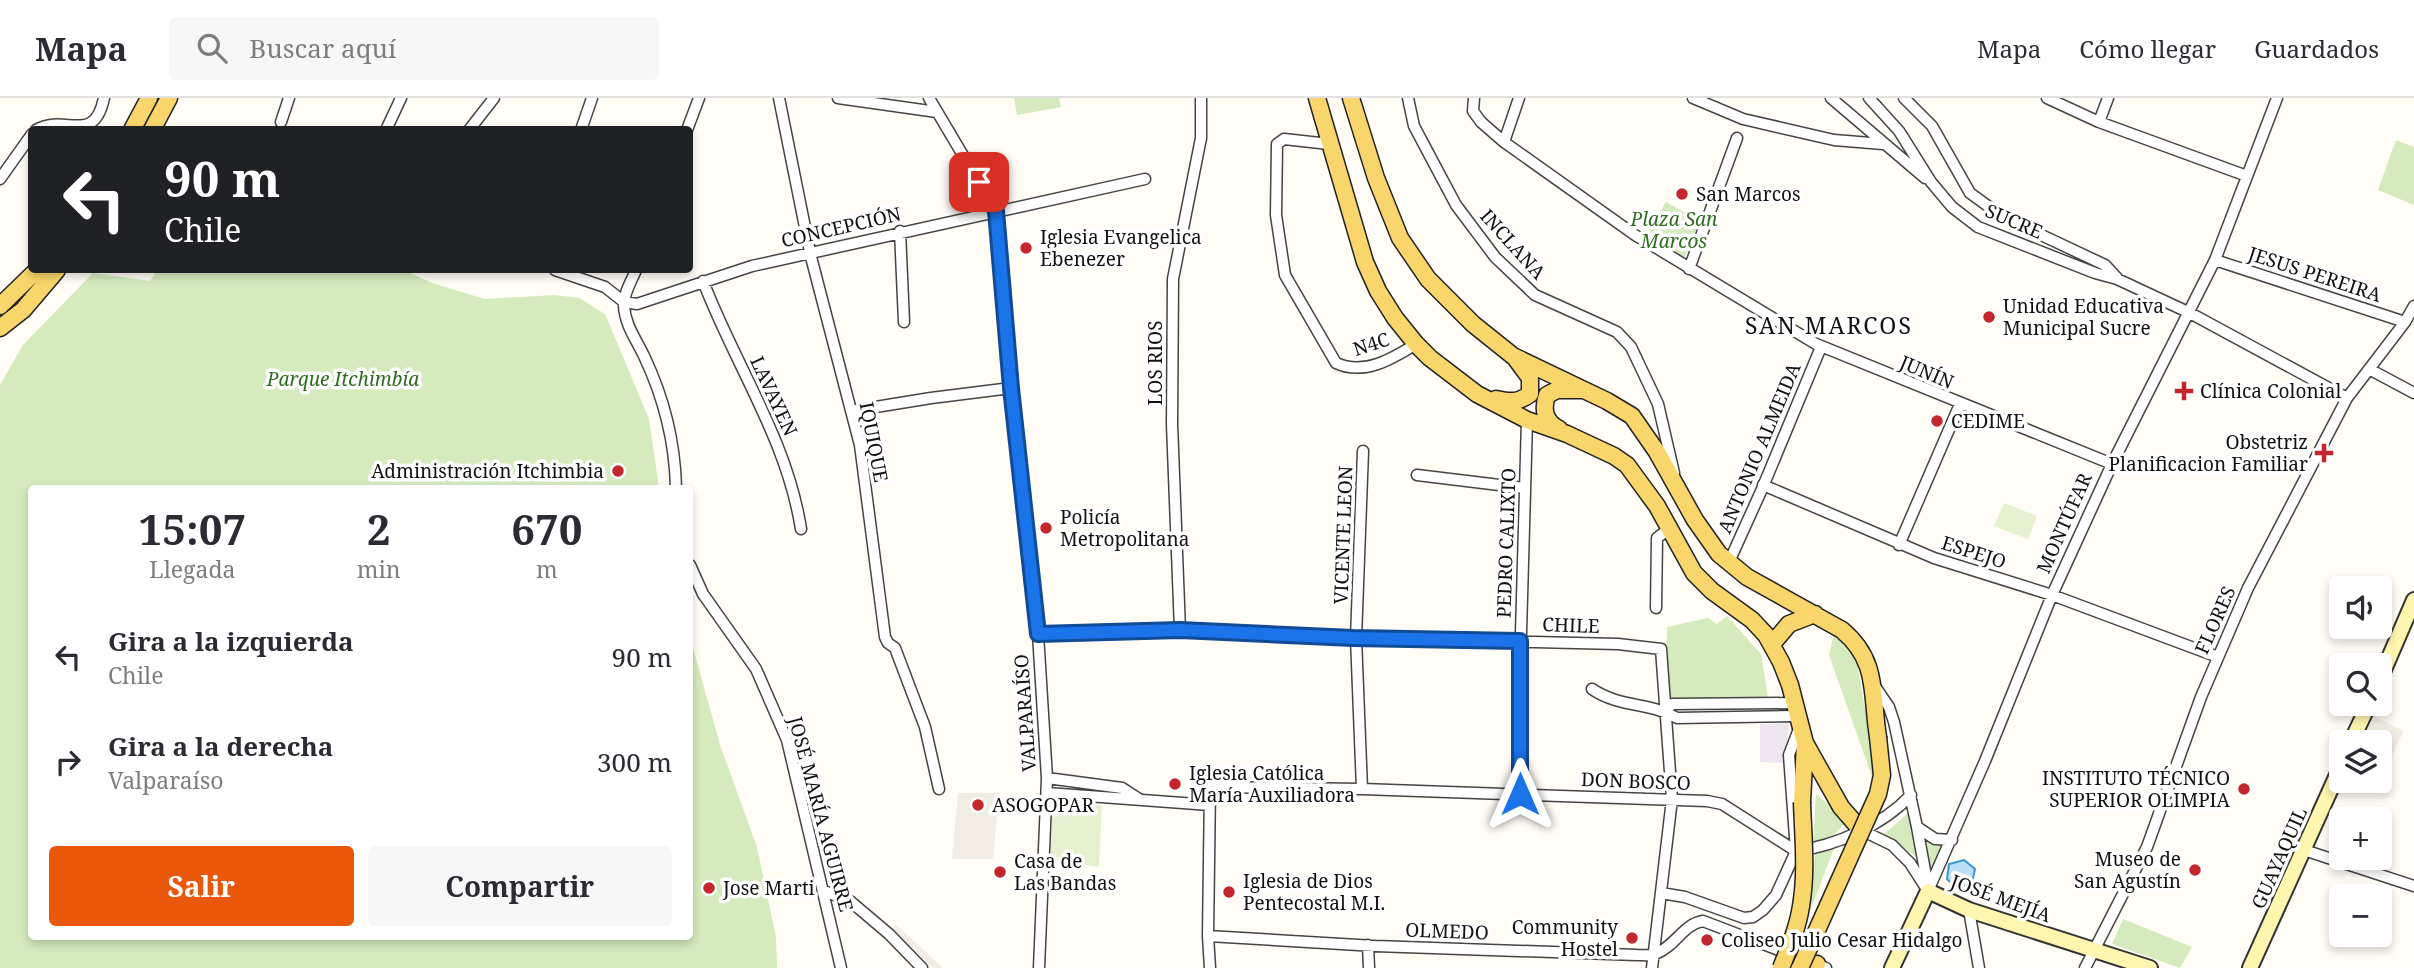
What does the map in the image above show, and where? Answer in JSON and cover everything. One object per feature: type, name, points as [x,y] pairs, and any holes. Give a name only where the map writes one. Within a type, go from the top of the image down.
[{"type":"main road","points":[[134,126],[149,98]]},
{"type":"main road","points":[[154,126],[169,98]]},
{"type":"main road","points":[[1317,98],[1365,262],[1384,300],[1416,344],[1440,367],[1477,394],[1527,420],[1567,434],[1615,456],[1636,474],[1694,573],[1712,591],[1752,620],[1772,644],[1781,662],[1805,743],[1841,807],[1861,830]]},
{"type":"main road","points":[[1351,98],[1376,178],[1400,238],[1428,279],[1473,324],[1513,356],[1632,416],[1657,452],[1712,545],[1747,577],[1842,630],[1866,658],[1874,685],[1873,709],[1882,775],[1878,794],[1800,968]]},
{"type":"main road","points":[[0,306],[34,273]]},
{"type":"main road","points":[[0,328],[23,310],[54,273]]},
{"type":"main road","points":[[1477,394],[1512,402],[1523,400],[1530,394],[1530,378],[1513,356]]},
{"type":"main road","points":[[1567,434],[1552,425],[1546,417],[1544,408],[1547,396],[1557,390],[1587,391]]},
{"type":"main road","points":[[1772,644],[1789,624],[1815,614]]},
{"type":"main road","points":[[1781,968],[1795,930],[1803,893],[1805,868],[1802,802],[1805,743]]},
{"type":"street","points":[[86,126],[94,122],[101,113],[104,98]]},
{"type":"street","points":[[281,122],[289,98]]},
{"type":"street","points":[[388,126],[401,98]]},
{"type":"street","points":[[472,126],[494,98]]},
{"type":"street","points":[[582,126],[592,98]]},
{"type":"street","points":[[688,126],[699,98]]},
{"type":"street","name":"IQUIQUE","points":[[779,98],[810,253],[860,445],[885,637],[895,648],[925,727],[939,789]]},
{"type":"street","points":[[838,98],[937,112]]},
{"type":"street","name":"VALPARAÍSO","points":[[929,98],[996,211],[1011,388],[1038,634],[1047,778],[1039,968]]},
{"type":"street","name":"LOS RIOS","points":[[1180,630],[1172,424],[1173,279],[1201,138],[1201,98]]},
{"type":"street","name":"INCLANA","points":[[1408,98],[1414,126],[1455,205],[1495,257],[1535,295],[1617,332],[1631,347],[1658,404],[1677,487]]},
{"type":"street","name":"JUNÍN","points":[[1474,98],[1473,111],[1481,122],[1504,142],[1635,235],[1821,346],[2112,464]]},
{"type":"street","points":[[1504,142],[1519,98]]},
{"type":"street","points":[[1693,98],[1740,117],[1834,140],[1883,144],[1899,131]]},
{"type":"street","points":[[1831,98],[1931,182]]},
{"type":"street","name":"SUCRE","points":[[1869,98],[1899,131],[1931,182],[1952,207],[1978,227],[2095,274],[2117,279],[2190,313],[2347,398]]},
{"type":"street","name":"SUCRE","points":[[1904,98],[1931,126],[1970,193],[2003,218],[2105,265],[2117,279]]},
{"type":"street","points":[[2047,98],[2099,122],[2247,176]]},
{"type":"street","points":[[2099,122],[2108,98]]},
{"type":"street","name":"MONTÚFAR","points":[[1892,968],[1952,841],[2052,595],[2112,464],[2215,260],[2277,98]]},
{"type":"street","points":[[46,126],[73,126]]},
{"type":"street","points":[[1689,269],[1737,138]]},
{"type":"street","name":"N4C","points":[[1329,144],[1284,139],[1277,144],[1276,215],[1285,275],[1336,363],[1349,369],[1365,368],[1390,360],[1416,344]]},
{"type":"street","points":[[0,178],[28,140]]},
{"type":"street","name":"CONCEPCIÓN","points":[[624,302],[642,303],[752,266],[1144,179]]},
{"type":"street","points":[[900,232],[904,321]]},
{"type":"street","name":"JESUS PEREIRA","points":[[2215,260],[2405,322]]},
{"type":"street","points":[[564,273],[605,287],[624,302]]},
{"type":"street","points":[[635,273],[624,302],[626,320],[644,355],[665,411],[675,459],[676,485]]},
{"type":"street","name":"LAVAYEN","points":[[703,281],[787,467],[801,529]]},
{"type":"street","name":"FLORES","points":[[2085,968],[2147,847],[2201,696],[2248,588],[2347,398],[2405,322],[2414,306]]},
{"type":"street","name":"ANTONIO ALMEIDA","points":[[1729,562],[1821,346]]},
{"type":"street","points":[[2370,369],[2414,393]]},
{"type":"street","points":[[851,411],[1011,388]]},
{"type":"street","points":[[1899,545],[1960,404]]},
{"type":"street","name":"PEDRO CALIXTO","points":[[1520,794],[1520,641],[1527,420]]},
{"type":"street","name":"VICENTE LEON","points":[[1362,789],[1356,638],[1363,451]]},
{"type":"street","points":[[1417,475],[1524,488]]},
{"type":"street","name":"ESPEJO","points":[[1763,485],[1899,545],[2052,595],[2218,657]]},
{"type":"street","points":[[1656,608],[1657,538],[1670,528]]},
{"type":"street","name":"JOSÉ MARÍA AGUIRRE","points":[[693,572],[703,594],[756,669],[787,740],[841,968]]},
{"type":"street","points":[[2391,653],[2414,600]]},
{"type":"street","name":"CHILE","points":[[1038,634],[1180,630],[1356,638],[1618,644],[1661,649],[1666,711]]},
{"type":"street","points":[[1874,685],[1889,707],[1894,722],[1911,795],[1928,891]]},
{"type":"street","points":[[1592,689],[1605,698],[1666,711],[1677,718],[1798,715],[1789,755],[1796,851],[1776,895],[1763,910],[1753,917],[1744,918],[1685,897],[1661,893]]},
{"type":"street","points":[[1652,968],[1672,799],[1666,711]]},
{"type":"street","points":[[1047,778],[1122,788],[1139,799]]},
{"type":"street","name":"DON BOSCO","points":[[1210,805],[1210,787],[1362,789],[1707,801],[1723,804],[1796,851]]},
{"type":"street","points":[[1047,793],[1210,805],[1210,968]]},
{"type":"street","name":"GUAYAQUIL","points":[[2250,968],[2329,793]]},
{"type":"street","points":[[1796,851],[1817,848],[1882,820],[1911,795]]},
{"type":"street","points":[[1917,827],[1935,839],[1952,841]]},
{"type":"street","name":"JOSÉ MEJÍA","points":[[1861,830],[1892,845],[1910,863],[1928,891],[1969,910],[2150,968]]},
{"type":"street","points":[[2304,850],[2414,886]]},
{"type":"street","points":[[824,891],[850,901],[889,934],[922,968]]},
{"type":"street","points":[[1969,910],[1979,968]]},
{"type":"street","points":[[1653,955],[1694,922],[1711,922],[1819,967]]},
{"type":"street","points":[[1656,933],[1664,939],[1679,936]]},
{"type":"street","name":"OLMEDO","points":[[1208,936],[1368,945],[1653,955]]},
{"type":"street","points":[[1368,945],[1369,968]]},
{"type":"shaded area","points":[[2373,716],[2404,731],[2392,755],[2392,730],[2367,730]]},
{"type":"shaded area","points":[[1789,723],[1785,763],[1760,762],[1760,724]]},
{"type":"shaded area","points":[[958,793],[999,793],[993,859],[952,859]]},
{"type":"shaded area","points":[[895,924],[943,968],[933,968],[893,930]]},
{"type":"green space","points":[[1014,98],[1059,98],[1061,107],[1017,115]]},
{"type":"green space","points":[[2396,140],[2414,147],[2414,205],[2378,190]]},
{"type":"green space","name":"Plaza San Marcos","points":[[1666,202],[1700,221],[1684,259],[1646,235]]},
{"type":"green space","name":"Parque Itchimbía","points":[[93,273],[150,281],[155,273],[410,273],[435,284],[485,299],[555,295],[579,298],[605,314],[649,419],[659,485],[28,485],[28,940],[693,940],[693,648],[720,745],[757,847],[776,937],[777,968],[0,968],[0,385],[23,345]]},
{"type":"green space","points":[[2004,503],[2037,516],[2028,539],[1994,526]]},
{"type":"green space","points":[[1727,616],[1761,654],[1768,698],[1666,698],[1667,627],[1708,618],[1717,624]]},
{"type":"green space","points":[[1835,629],[1854,652],[1857,663],[1877,776],[1873,780],[1829,655]]},
{"type":"green space","points":[[1816,794],[1846,820],[1832,835],[1813,844]]},
{"type":"green space","points":[[1102,805],[1099,867],[1049,859],[1050,817],[1058,816],[1067,807]]},
{"type":"green space","points":[[1911,811],[1917,857],[1884,834]]},
{"type":"green space","points":[[1923,834],[1934,844],[1945,844],[1930,879]]},
{"type":"green space","points":[[1836,843],[1806,922],[1815,853]]},
{"type":"green space","points":[[2123,919],[2192,947],[2180,968],[2112,944]]},
{"type":"water","points":[[1964,860],[1975,869],[1972,883],[1956,888],[1947,879],[1949,864]]},
{"type":"place","name":"San Marcos","points":[[1682,194]]},
{"type":"place","name":"Iglesia Evangelica Ebenezer","points":[[1026,248]]},
{"type":"place","name":"Unidad Educativa Municipal Sucre","points":[[1989,317]]},
{"type":"place","name":"Clínica Colonial","points":[[2184,391]]},
{"type":"place","name":"CEDIME","points":[[1937,421]]},
{"type":"place","name":"Obstetriz Planificacion Familiar","points":[[2324,453]]},
{"type":"place","name":"Administración Itchimbia","points":[[618,471]]},
{"type":"place","name":"Policía Metropolitana","points":[[1046,528]]},
{"type":"place","name":"Iglesia Católica María Auxiliadora","points":[[1175,784]]},
{"type":"place","name":"INSTITUTO TÉCNICO SUPERIOR OLIMPIA","points":[[2244,789]]},
{"type":"place","name":"ASOGOPAR","points":[[978,805]]},
{"type":"place","name":"Museo de San Agustín","points":[[2195,870]]},
{"type":"place","name":"Casa de Las Bandas","points":[[1000,872]]},
{"type":"place","name":"Jose Marti","points":[[709,888]]},
{"type":"place","name":"Iglesia de Dios Pentecostal M.I.","points":[[1229,892]]},
{"type":"place","name":"Community Hostel","points":[[1632,938]]},
{"type":"place","name":"Coliseo Julio Cesar Hidalgo","points":[[1707,940]]},
{"type":"district","name":"SAN MARCOS","points":[[1829,326]]},
{"type":"route","points":[[979,182],[996,211],[1011,388],[1038,634],[1180,630],[1353,638],[1520,641],[1520,794]]}]
